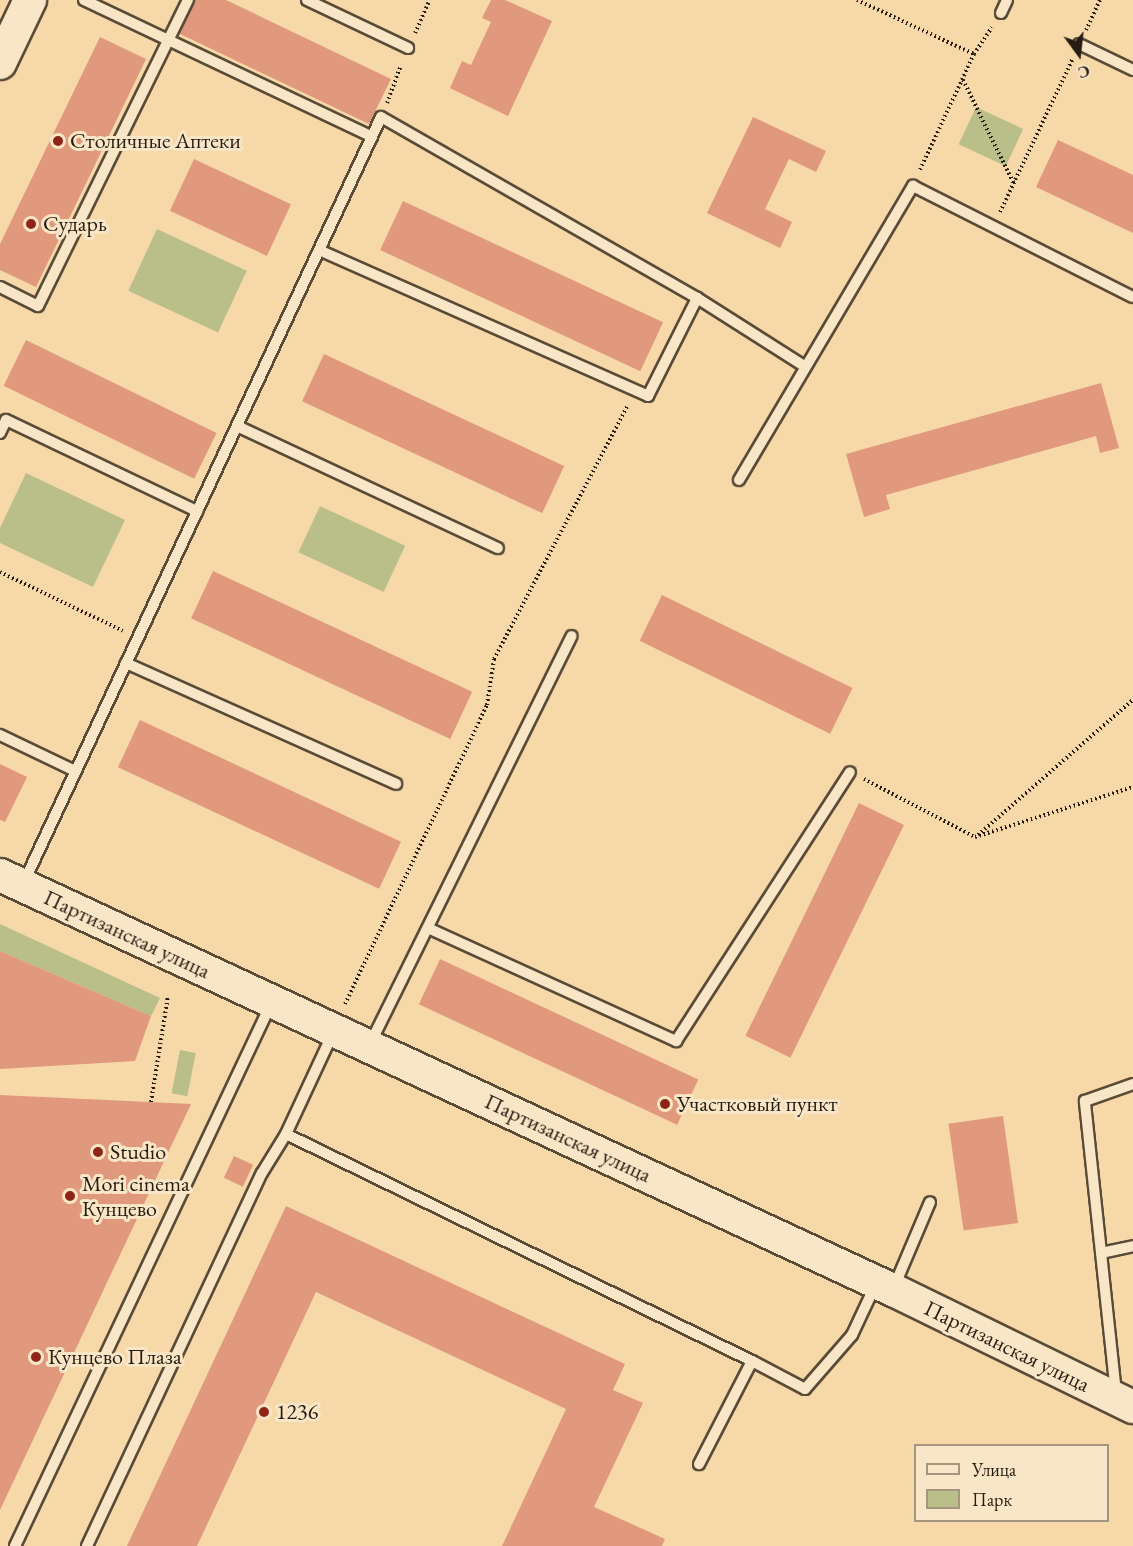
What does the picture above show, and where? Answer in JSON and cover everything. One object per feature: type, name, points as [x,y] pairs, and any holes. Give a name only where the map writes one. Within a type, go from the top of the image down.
[{"type":"street","points":[[0,63],[30,0]]},
{"type":"street","name":"Партизанская улица","points":[[11,880],[272,1001],[338,1020],[369,1047],[884,1287],[1125,1403]]},
{"type":"lane","points":[[84,0],[372,137]]},
{"type":"lane","points":[[0,287],[38,306],[188,0]]},
{"type":"lane","points":[[307,0],[408,48]]},
{"type":"lane","points":[[1001,13],[1007,0]]},
{"type":"lane","points":[[1079,44],[1133,70]]},
{"type":"lane","points":[[11,880],[75,771],[381,117],[697,298],[804,366]]},
{"type":"lane","points":[[739,480],[804,366],[913,186],[1133,297]]},
{"type":"lane","points":[[319,250],[648,396],[697,298]]},
{"type":"lane","points":[[0,433],[6,420],[197,511]]},
{"type":"lane","points":[[237,426],[498,548]]},
{"type":"lane","points":[[369,1047],[572,636]]},
{"type":"lane","points":[[126,663],[396,784]]},
{"type":"lane","points":[[0,735],[75,771]]},
{"type":"lane","points":[[428,928],[676,1041],[850,772]]},
{"type":"lane","points":[[15,1546],[272,1001]]},
{"type":"lane","points":[[87,1546],[262,1173],[286,1134],[338,1020]]},
{"type":"lane","points":[[1125,1403],[1101,1253],[1085,1101],[1133,1084]]},
{"type":"lane","points":[[286,1134],[805,1389],[852,1335],[884,1287],[930,1202]]},
{"type":"lane","points":[[1101,1253],[1133,1246]]},
{"type":"lane","points":[[699,1464],[752,1361]]},
{"type":"path","points":[[857,0],[974,54]]},
{"type":"path","points":[[993,226],[1100,0]]},
{"type":"path","points":[[913,186],[974,54],[1001,13]]},
{"type":"path","points":[[963,79],[1014,184]]},
{"type":"path","points":[[338,1020],[487,705],[494,659],[635,391]]},
{"type":"path","points":[[0,572],[137,638]]},
{"type":"path","points":[[975,837],[1133,700]]},
{"type":"path","points":[[850,772],[975,837],[1133,788]]},
{"type":"path","points":[[151,1102],[168,996]]},
{"type":"green space","points":[[976,107],[1023,129],[1006,166],[959,144]]},
{"type":"green space","points":[[157,229],[247,271],[218,332],[128,291]]},
{"type":"green space","points":[[26,473],[125,520],[93,587],[0,543],[0,528]]},
{"type":"green space","points":[[320,506],[405,546],[384,592],[298,552]]},
{"type":"green space","points":[[0,924],[160,998],[151,1016],[0,951]]},
{"type":"green space","points":[[180,1050],[196,1053],[187,1096],[172,1093]]},
{"type":"building","points":[[193,0],[226,0],[391,79],[369,124],[178,33]]},
{"type":"building","points":[[491,0],[505,0],[552,21],[508,116],[450,88],[462,61],[471,65],[491,22],[482,18]]},
{"type":"building","points":[[100,37],[146,59],[36,287],[0,270],[0,244]]},
{"type":"building","points":[[753,117],[826,151],[816,172],[789,159],[765,209],[792,222],[780,248],[707,213]]},
{"type":"building","points":[[1058,140],[1133,175],[1133,233],[1036,187]]},
{"type":"building","points":[[194,159],[291,204],[267,256],[170,211]]},
{"type":"building","points":[[403,201],[663,322],[640,371],[380,250]]},
{"type":"building","points":[[26,340],[217,433],[194,479],[4,386]]},
{"type":"building","points":[[324,354],[564,466],[542,513],[302,401]]},
{"type":"building","points":[[1101,383],[1119,448],[1100,453],[1096,436],[886,495],[890,509],[864,517],[846,454]]},
{"type":"building","points":[[213,571],[472,692],[450,739],[191,618]]},
{"type":"building","points":[[662,595],[853,688],[830,734],[640,641]]},
{"type":"building","points":[[140,720],[401,842],[379,889],[118,767]]},
{"type":"building","points":[[0,764],[27,777],[5,822],[0,820]]},
{"type":"building","points":[[859,803],[904,825],[790,1058],[745,1036]]},
{"type":"building","points":[[0,951],[151,1016],[135,1061],[0,1069]]},
{"type":"building","points":[[440,959],[698,1079],[677,1125],[419,1004]]},
{"type":"building","name":"Кунцево Плаза","points":[[0,1095],[191,1104],[0,1510]]},
{"type":"building","points":[[1003,1116],[1018,1223],[964,1231],[949,1124]]},
{"type":"building","points":[[234,1156],[253,1165],[243,1187],[224,1178]]},
{"type":"building","points":[[286,1206],[625,1364],[613,1390],[643,1403],[594,1507],[665,1539],[662,1546],[502,1546],[566,1409],[316,1292],[197,1546],[127,1546]]},
{"type":"place","name":"Столичные Аптеки","points":[[58,141]]},
{"type":"place","name":"Сударь","points":[[31,224]]},
{"type":"place","name":"Участковый пункт","points":[[665,1104]]},
{"type":"place","name":"Studio","points":[[98,1152]]},
{"type":"place","name":"Mori cinema Кунцево","points":[[70,1196]]},
{"type":"place","name":"Кунцево Плаза","points":[[36,1357]]},
{"type":"place","name":"1236","points":[[264,1412]]}]
